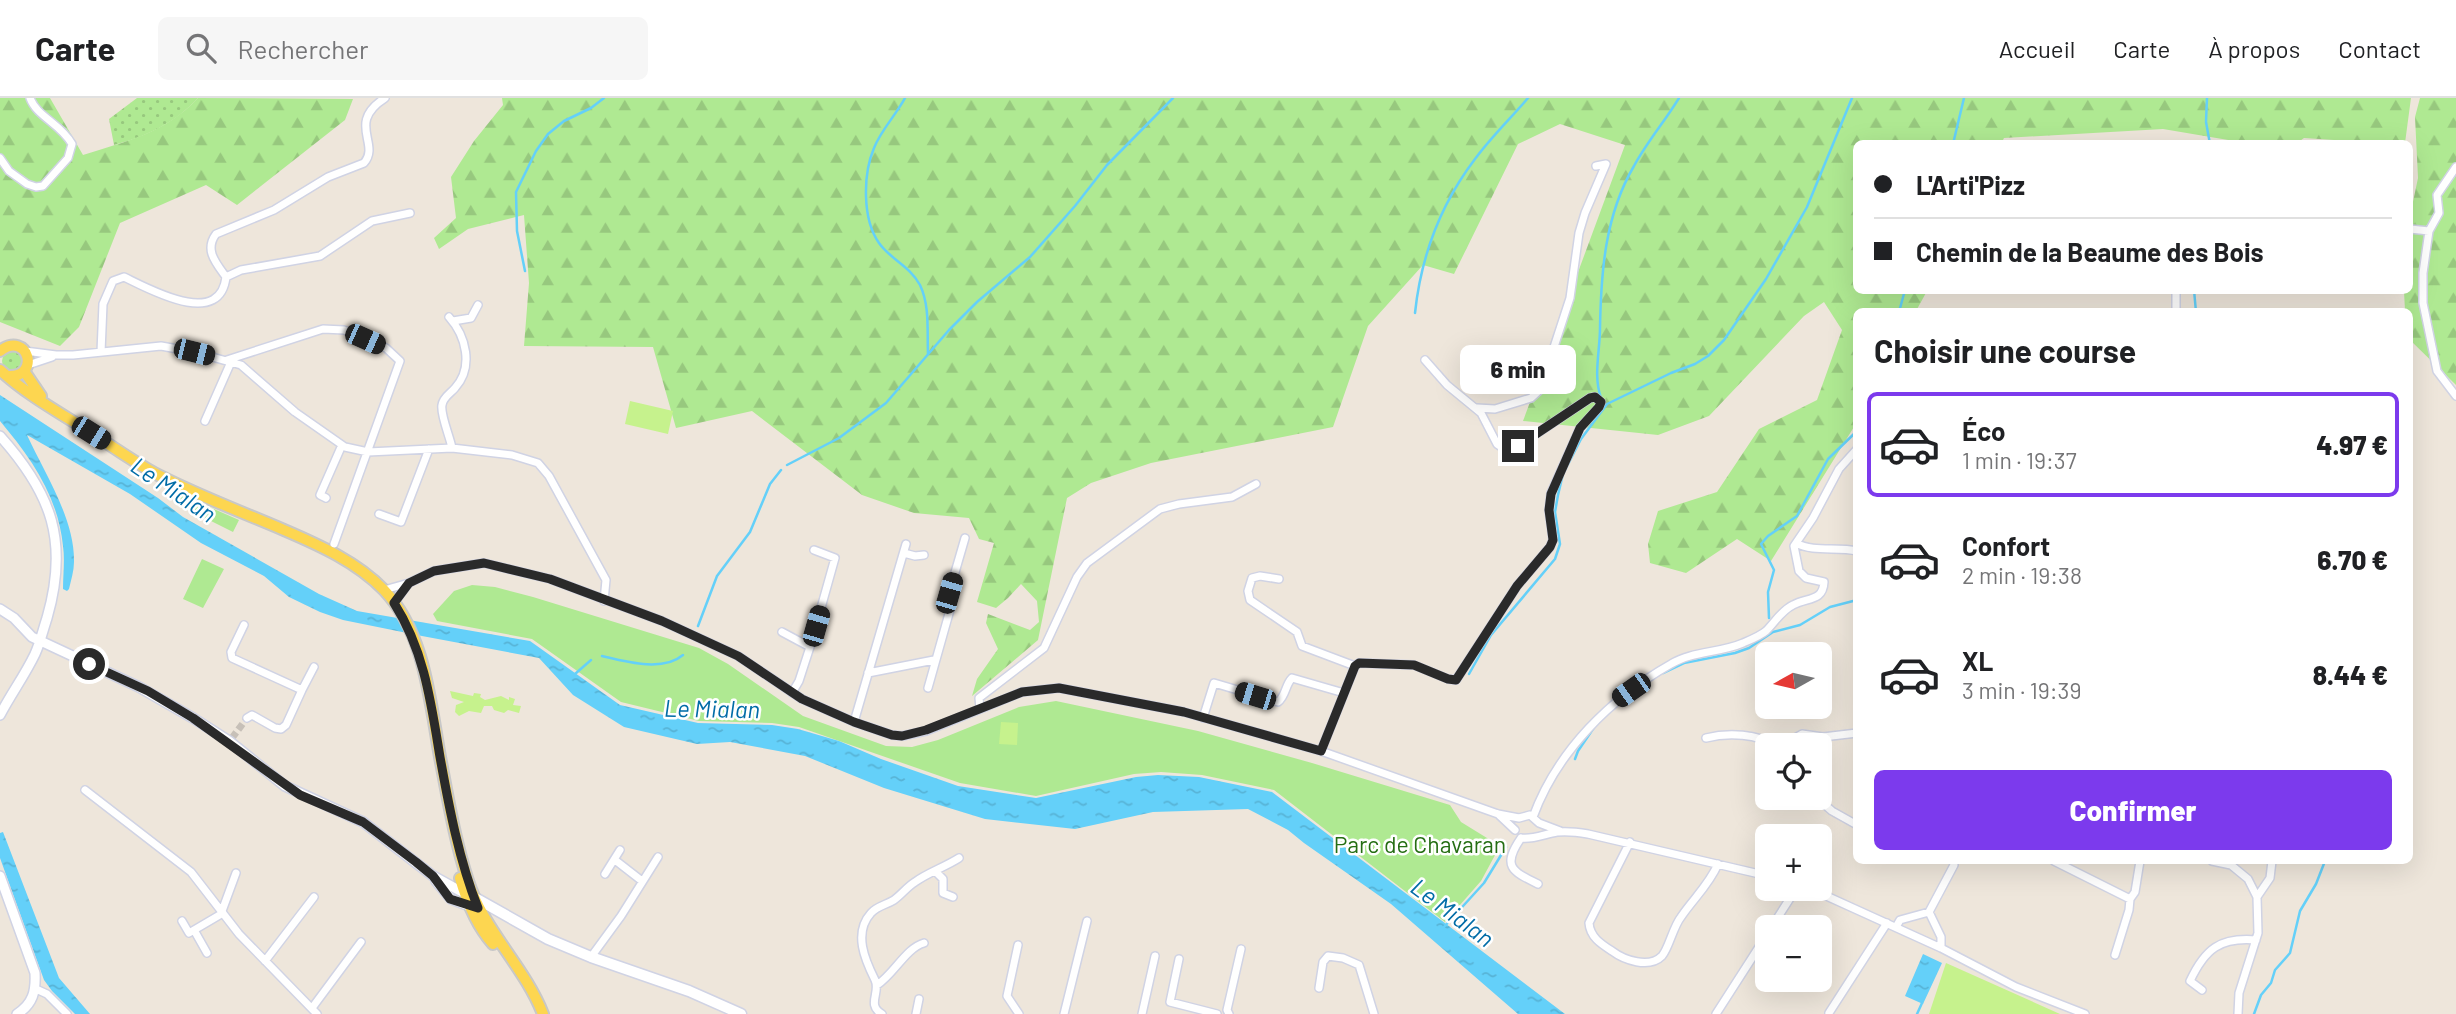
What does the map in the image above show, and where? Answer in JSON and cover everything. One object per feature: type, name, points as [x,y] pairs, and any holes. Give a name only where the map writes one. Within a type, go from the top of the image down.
[{"type":"main road","points":[[2,346],[15,345],[25,351],[26,368],[47,404]]},
{"type":"main road","points":[[4,373],[14,377],[26,368]]},
{"type":"main road","points":[[4,373],[157,475],[316,544],[341,558],[384,590],[395,605],[425,671],[447,793],[452,847],[471,901],[533,992],[543,1014]]},
{"type":"main road","points":[[471,901],[495,909],[548,939],[591,957],[689,991],[741,1014]]},
{"type":"street","points":[[0,158],[20,180],[36,187],[47,184],[70,155],[72,144],[64,131],[36,110],[30,98]]},
{"type":"street","points":[[101,352],[103,304],[113,281],[124,277],[172,299],[195,303],[217,295],[224,288],[226,276],[211,256],[210,247],[216,234],[274,210],[328,177],[364,163],[368,159],[369,151],[365,129],[367,114],[385,98]]},
{"type":"street","points":[[1472,407],[1494,409],[1509,405],[1531,398],[1545,386],[1554,346],[1570,298],[1579,233],[1606,164],[1595,166]]},
{"type":"street","points":[[2456,167],[2437,195],[2439,213],[2429,232],[2423,273],[2423,303],[2437,371],[2456,396]]},
{"type":"street","points":[[226,276],[242,270],[320,256],[372,221],[410,213]]},
{"type":"street","points":[[2413,229],[2429,232]]},
{"type":"street","points":[[452,448],[441,406],[463,376],[467,361],[466,349],[451,319],[471,318],[478,305]]},
{"type":"street","points":[[205,421],[229,361],[323,329],[344,330],[386,348],[397,356],[400,361],[334,544]]},
{"type":"street","points":[[25,351],[56,355],[161,346],[229,361],[246,369],[295,411],[342,445],[368,452],[452,448],[512,455],[538,463],[549,476],[606,580],[604,601]]},
{"type":"street","points":[[26,368],[56,355]]},
{"type":"street","points":[[1321,751],[1355,666],[1359,663],[1414,665],[1456,680],[1517,586],[1550,547],[1553,540],[1549,510],[1555,484],[1580,428],[1601,402],[1595,397],[1590,398],[1518,446],[1506,450],[1497,444],[1481,413],[1447,385],[1425,360]]},
{"type":"street","points":[[0,436],[30,471],[53,524],[56,544],[55,578],[40,641],[0,715]]},
{"type":"street","points":[[326,498],[320,495],[342,445]]},
{"type":"street","points":[[379,514],[401,522],[429,449]]},
{"type":"street","points":[[1536,835],[1536,820],[1544,793],[1564,759],[1617,700],[1683,657],[1742,644],[1764,633],[1793,605],[1818,597],[1824,582],[1805,578],[1799,571],[1793,551],[1839,469],[1853,453]]},
{"type":"street","points":[[980,708],[979,698],[1044,648],[1077,576],[1087,563],[1160,509],[1232,496],[1256,484]]},
{"type":"street","points":[[928,688],[950,610],[949,593],[965,538]]},
{"type":"street","points":[[1796,543],[1806,548],[1853,550]]},
{"type":"street","points":[[854,722],[906,544]]},
{"type":"street","points":[[792,693],[799,681],[810,647],[835,558],[814,550]]},
{"type":"street","points":[[904,553],[924,555]]},
{"type":"street","points":[[384,590],[409,583],[434,571],[484,563],[550,579],[662,621],[738,656],[792,693],[854,722],[883,732],[902,736],[926,730],[1022,692],[1059,688],[1203,718],[1321,751],[1456,797],[1497,814],[1519,818],[1526,815],[1560,831]]},
{"type":"street","points":[[1279,579],[1261,576],[1252,579],[1248,591],[1250,600],[1297,632],[1302,646],[1355,666]]},
{"type":"street","points":[[395,605],[409,583]]},
{"type":"street","points":[[0,609],[40,641],[162,698],[231,740],[285,786],[363,822],[433,876],[471,901]]},
{"type":"street","points":[[244,625],[231,652],[232,658],[302,690]]},
{"type":"street","points":[[782,632],[810,647]]},
{"type":"street","points":[[868,673],[934,660]]},
{"type":"street","points":[[247,718],[252,715],[281,729],[314,667]]},
{"type":"street","points":[[1203,718],[1214,683],[1278,702],[1283,699],[1288,682],[1292,678],[1345,693]]},
{"type":"street","points":[[1832,736],[1853,733]]},
{"type":"street","points":[[1706,738],[1718,735],[1755,737]]},
{"type":"street","points":[[85,790],[191,872],[239,934],[314,1011],[361,942]]},
{"type":"street","points":[[1831,810],[1853,823]]},
{"type":"street","points":[[1497,814],[1521,838],[1529,839],[1536,835],[1560,831],[1588,834],[1755,873]]},
{"type":"street","points":[[1515,830],[1519,818]]},
{"type":"street","points":[[1521,838],[1510,859],[1510,865],[1519,875],[1538,884]]},
{"type":"street","points":[[1630,842],[1589,923],[1590,932],[1598,941],[1614,953],[1633,961],[1651,962],[1662,956],[1681,917],[1697,899],[1718,864]]},
{"type":"street","points":[[605,874],[620,850]]},
{"type":"street","points":[[591,957],[658,857]]},
{"type":"street","points":[[882,1014],[877,1011],[873,1001],[877,985],[861,949],[868,915],[893,900],[916,880],[936,872],[958,858]]},
{"type":"street","points":[[615,860],[642,881]]},
{"type":"street","points":[[1896,927],[1900,920],[1929,912],[1954,864]]},
{"type":"street","points":[[2060,864],[2130,899]]},
{"type":"street","points":[[2115,955],[2130,899],[2135,892],[2140,864]]},
{"type":"street","points":[[2226,864],[2248,879],[2257,897],[2258,933],[2239,993],[2238,1014]]},
{"type":"street","points":[[2257,897],[2270,878],[2272,864]]},
{"type":"street","points":[[936,872],[943,879],[943,893],[953,897]]},
{"type":"street","points":[[182,921],[189,933],[223,912],[236,873]]},
{"type":"street","points":[[0,876],[4,897],[35,974],[36,989],[32,1000],[17,1014]]},
{"type":"street","points":[[433,876],[450,899],[471,901]]},
{"type":"street","points":[[265,961],[314,897]]},
{"type":"street","points":[[1832,898],[1941,948],[2016,987],[2085,1014]]},
{"type":"street","points":[[1929,912],[1941,937],[1941,948]]},
{"type":"street","points":[[1064,1014],[1087,921]]},
{"type":"street","points":[[1829,1013],[1887,923]]},
{"type":"street","points":[[194,930],[207,954]]},
{"type":"street","points":[[2202,990],[2188,984],[2210,950],[2226,941],[2256,940]]},
{"type":"street","points":[[877,985],[889,977],[917,945],[924,943]]},
{"type":"street","points":[[1018,945],[1007,996],[1019,1014]]},
{"type":"street","points":[[1229,1014],[1227,1010],[1241,949]]},
{"type":"street","points":[[1716,1014],[1755,953]]},
{"type":"street","points":[[1142,1014],[1155,956]]},
{"type":"street","points":[[1319,988],[1323,962],[1328,956],[1343,958],[1359,965],[1374,1014]]},
{"type":"street","points":[[1179,959],[1170,1002],[1217,1014]]},
{"type":"street","points":[[36,989],[47,994],[67,1014]]},
{"type":"street","points":[[916,1014],[919,999]]},
{"type":"green space","points":[[0,98],[50,98],[83,155],[159,128],[198,98],[353,99],[345,120],[237,205],[206,185],[120,223],[79,327],[60,346],[0,322]]},
{"type":"green space","points":[[137,98],[198,98],[180,115],[160,128],[114,145],[109,119]]},
{"type":"green space","points":[[502,98],[2411,98],[2405,140],[2228,140],[2163,129],[2003,140],[1853,140],[1853,294],[1925,294],[1918,308],[1853,308],[1853,428],[1771,561],[1737,539],[1686,573],[1650,563],[1648,544],[1658,511],[1717,492],[1759,429],[1817,400],[1842,330],[1824,302],[1804,316],[1709,416],[1658,435],[1523,421],[1625,145],[1560,124],[1518,144],[1454,274],[1423,265],[1368,326],[1333,427],[1151,463],[1091,483],[1067,498],[1038,640],[972,696],[977,679],[998,649],[986,623],[988,614],[1030,630],[1039,622],[1037,601],[1021,584],[996,608],[977,602],[994,543],[979,539],[969,518],[914,513],[862,495],[752,411],[676,428],[653,347],[524,346],[529,283],[524,215],[468,229],[439,249],[434,238],[456,218],[451,177],[474,141],[503,105]]},
{"type":"green space","points":[[2420,98],[2456,98],[2456,385],[2413,343],[2413,308],[2405,308],[2404,294],[2413,294],[2413,202],[2418,178],[2415,117]]},
{"type":"green space","points":[[8,351],[16,351],[22,361],[16,371],[8,371],[2,365],[2,357]]},
{"type":"green space","points":[[630,401],[673,411],[668,434],[625,424]]},
{"type":"green space","points":[[182,495],[239,520],[233,532],[197,514],[180,498]]},
{"type":"green space","points":[[202,559],[224,569],[203,608],[183,599]]},
{"type":"green space","name":"Parc de Chavaran","points":[[472,585],[495,587],[533,597],[699,648],[728,664],[803,716],[886,746],[912,747],[938,740],[1019,707],[1056,701],[1198,731],[1450,805],[1461,822],[1500,846],[1481,881],[1445,922],[1274,790],[1202,775],[1161,772],[1134,774],[1036,796],[960,783],[799,727],[772,723],[699,721],[621,702],[532,639],[437,621],[433,614],[454,591]]},
{"type":"green space","points":[[450,691],[473,696],[474,693],[481,694],[480,697],[485,700],[501,696],[509,700],[509,697],[515,699],[513,705],[521,706],[519,713],[508,710],[504,713],[494,710],[492,706],[484,706],[481,713],[469,711],[459,716],[455,712],[456,705],[464,702],[452,698]]},
{"type":"green space","points":[[1001,722],[1018,723],[1017,745],[999,744]]},
{"type":"green space","points":[[1946,963],[2060,1014],[1929,1014]]},
{"type":"water","name":"Le Mialan","points":[[0,395],[183,517],[319,594],[357,611],[530,641],[620,705],[698,723],[772,725],[798,729],[839,741],[958,786],[1036,798],[1136,777],[1158,775],[1199,777],[1272,792],[1565,1014],[1518,1014],[1391,904],[1288,830],[1248,809],[1153,812],[1075,829],[985,819],[884,788],[805,756],[730,742],[697,744],[624,727],[573,695],[539,658],[343,620],[289,597],[264,576],[201,543],[130,494],[27,435],[57,496],[69,529],[74,565],[67,591],[63,589],[64,551],[55,511],[32,464],[0,421]]},
{"type":"water","points":[[3,832],[59,978],[90,1014],[75,1014],[44,980],[0,858],[0,833]]},
{"type":"water","points":[[1923,954],[1942,963],[1923,1004],[1905,996]]},
{"type":"waterway","points":[[525,271],[517,231],[516,192],[536,151],[548,134],[564,121],[591,108],[604,98]]},
{"type":"waterway","points":[[905,98],[881,135],[870,159],[866,183],[867,209],[873,233],[879,243],[920,285],[927,310],[928,354]]},
{"type":"waterway","points":[[787,465],[839,438],[886,403],[949,330],[1030,257],[1107,165],[1173,98]]},
{"type":"waterway","points":[[1415,313],[1427,251],[1442,213],[1481,151],[1528,98]]},
{"type":"waterway","points":[[1601,398],[1597,372],[1602,286],[1611,224],[1624,185],[1634,166],[1679,98]]},
{"type":"waterway","points":[[1469,674],[1491,635],[1555,559],[1560,544],[1555,512],[1558,495],[1563,474],[1581,439],[1607,404],[1695,364],[1708,356],[1724,340],[1766,279],[1807,207],[1852,98]]},
{"type":"waterway","points":[[1954,140],[1964,98]]},
{"type":"waterway","points":[[2207,98],[2206,122],[2209,140]]},
{"type":"waterway","points":[[1900,308],[1904,294]]},
{"type":"waterway","points":[[2194,294],[2196,308]]},
{"type":"waterway","points":[[1769,618],[1768,592],[1774,570],[1761,544],[1797,516],[1828,459],[1853,435]]},
{"type":"waterway","points":[[698,626],[717,576],[750,532],[770,484],[781,470]]},
{"type":"waterway","points":[[1663,673],[1684,663],[1749,648],[1773,632],[1800,625],[1830,607],[1853,601]]},
{"type":"waterway","points":[[602,656],[633,663],[655,664],[675,660],[683,655]]},
{"type":"waterway","points":[[575,674],[591,660]]},
{"type":"waterway","points":[[1575,759],[1595,726]]},
{"type":"waterway","points":[[1444,927],[1484,883],[1506,847]]},
{"type":"waterway","points":[[2254,1014],[2275,970],[2290,953],[2300,911],[2324,864]]},
{"type":"waterway","points":[[1917,1014],[1922,1003]]},
{"type":"tunnel","points":[[232,738],[247,718]]},
{"type":"route","points":[[89,664],[162,698],[229,741],[300,795],[363,822],[433,876],[450,899],[478,908],[463,864],[447,793],[425,671],[410,633],[394,603],[409,583],[434,571],[484,563],[550,579],[662,621],[738,656],[802,699],[892,735],[915,734],[1022,692],[1059,688],[1184,712],[1321,751],[1355,666],[1359,663],[1414,665],[1452,681],[1456,680],[1517,586],[1550,547],[1553,540],[1549,510],[1551,494],[1575,437],[1599,407],[1599,398],[1590,398],[1518,446]]}]
